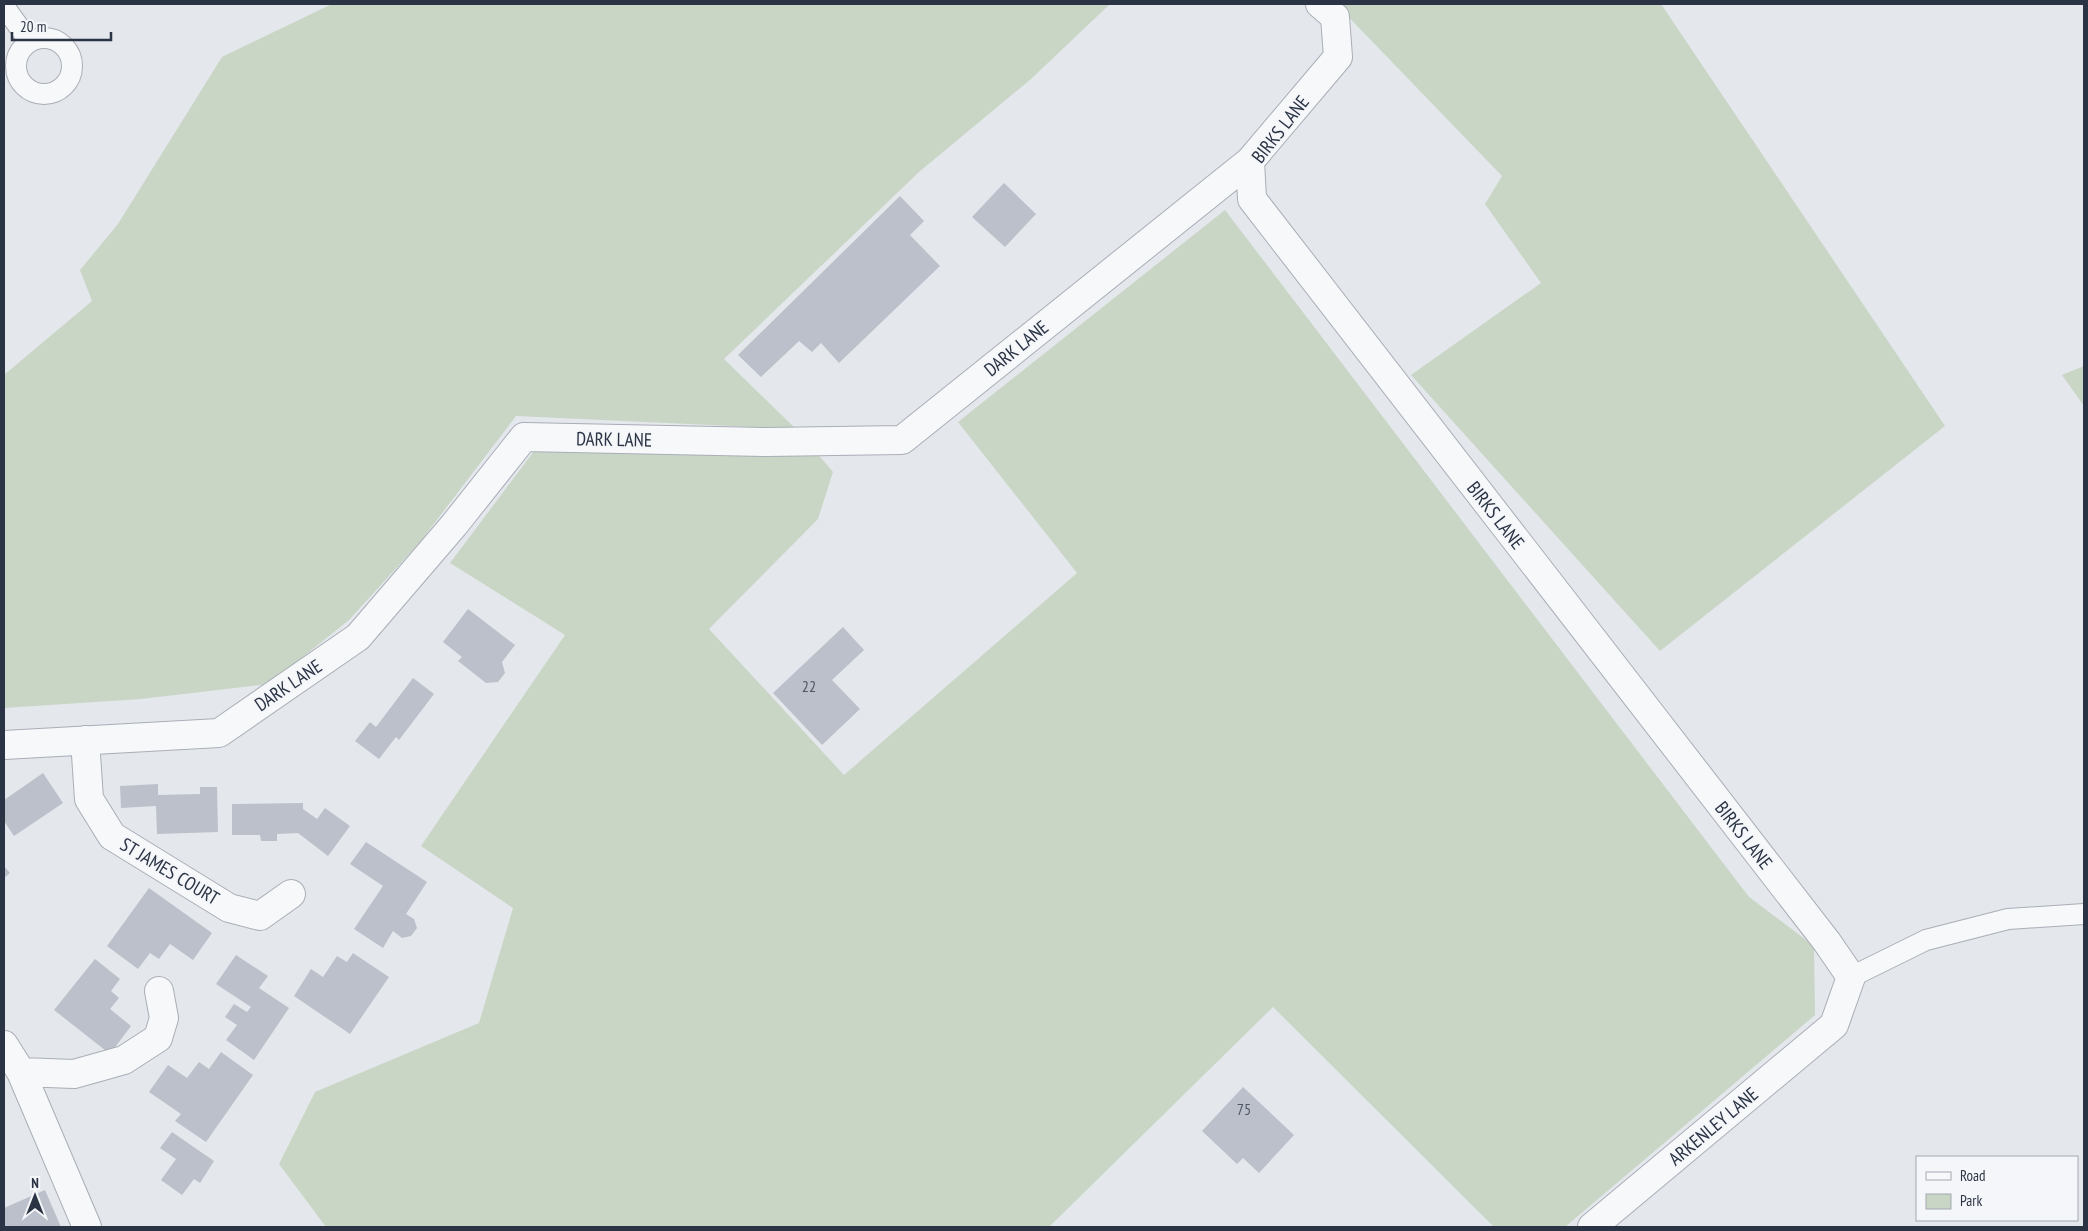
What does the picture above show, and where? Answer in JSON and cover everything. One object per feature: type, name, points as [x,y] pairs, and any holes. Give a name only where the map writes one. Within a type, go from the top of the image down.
[{"type":"street","name":"BIRKS LANE","points":[[1320,4],[1335,17],[1338,57],[1250,161],[1252,199],[1815,927],[1851,977]]},
{"type":"street","name":"DARK LANE","points":[[4,745],[219,733],[358,637],[454,525],[524,436],[767,442],[902,440],[1250,161]]},
{"type":"street","name":"ST JAMES COURT","points":[[85,740],[89,799],[112,836],[229,908],[260,916],[291,894]]},
{"type":"street","name":"ARKENLEY LANE","points":[[1592,1227],[1834,1025],[1851,977]]},
{"type":"street","points":[[21,1072],[74,1074],[124,1060],[158,1038],[164,1018],[159,992]]},
{"type":"street","points":[[4,1045],[21,1072],[87,1227]]},
{"type":"lane","points":[[4,6],[29,41]]},
{"type":"lane","points":[[1851,977],[1926,940],[2008,919],[2084,914]]},
{"type":"green space","points":[[332,4],[1110,4],[1031,79],[919,172],[724,359],[796,429],[516,416],[420,542],[349,620],[269,684],[141,699],[4,708],[4,375],[92,301],[80,270],[118,224],[222,57]]},
{"type":"green space","points":[[1336,4],[1661,4],[1945,426],[1660,651],[1411,375],[1541,283],[1485,204],[1502,176]]},
{"type":"green space","points":[[1225,210],[1749,897],[1814,946],[1815,1015],[1565,1227],[1494,1227],[1273,1007],[1049,1227],[326,1227],[279,1164],[315,1092],[479,1023],[513,908],[421,846],[565,635],[450,563],[534,451],[816,452],[833,472],[818,519],[709,629],[844,775],[1077,573],[958,422]]},
{"type":"green space","points":[[2084,366],[2084,406],[2062,375]]},
{"type":"building","points":[[1004,183],[1036,214],[1005,247],[972,217]]},
{"type":"building","points":[[900,196],[924,221],[910,235],[940,266],[839,363],[821,343],[812,352],[799,341],[761,377],[738,355]]},
{"type":"building","points":[[468,609],[515,645],[502,662],[505,673],[498,682],[486,683],[458,661],[462,657],[443,642]]},
{"type":"building","points":[[843,627],[864,650],[832,680],[860,709],[822,745],[773,693]]},
{"type":"building","points":[[413,678],[434,694],[399,740],[396,737],[379,759],[355,741],[370,722],[376,727]]},
{"type":"building","points":[[43,773],[63,803],[14,836],[4,821],[4,800]]},
{"type":"building","points":[[158,784],[158,795],[200,794],[200,787],[217,787],[218,832],[157,834],[156,806],[121,808],[120,786]]},
{"type":"building","points":[[303,803],[303,809],[317,819],[325,808],[350,826],[328,856],[298,833],[277,834],[277,841],[261,841],[260,835],[232,835],[232,804]]},
{"type":"building","points":[[366,842],[427,882],[406,914],[414,919],[417,928],[411,936],[402,938],[393,931],[383,948],[354,929],[383,886],[350,864]]},
{"type":"building","points":[[4,866],[10,873],[4,878]]},
{"type":"building","points":[[149,888],[212,933],[193,960],[170,944],[159,959],[150,953],[138,969],[107,946]]},
{"type":"building","points":[[353,953],[389,977],[350,1034],[294,996],[311,969],[323,977],[337,956],[347,962]]},
{"type":"building","points":[[236,955],[268,976],[259,988],[289,1008],[254,1060],[226,1040],[237,1025],[225,1017],[234,1004],[247,1012],[251,1007],[216,984]]},
{"type":"building","points":[[95,959],[120,979],[111,991],[119,998],[110,1009],[131,1026],[110,1054],[54,1010]]},
{"type":"building","points":[[221,1052],[253,1075],[206,1142],[175,1121],[181,1114],[149,1092],[168,1065],[187,1078],[199,1062],[209,1069]]},
{"type":"building","points":[[1243,1087],[1294,1135],[1259,1173],[1243,1158],[1237,1164],[1202,1131]]},
{"type":"building","points":[[172,1132],[214,1161],[200,1183],[194,1179],[182,1195],[161,1180],[176,1159],[160,1148]]},
{"type":"building","points":[[45,1190],[61,1227],[4,1227],[4,1208]]}]
